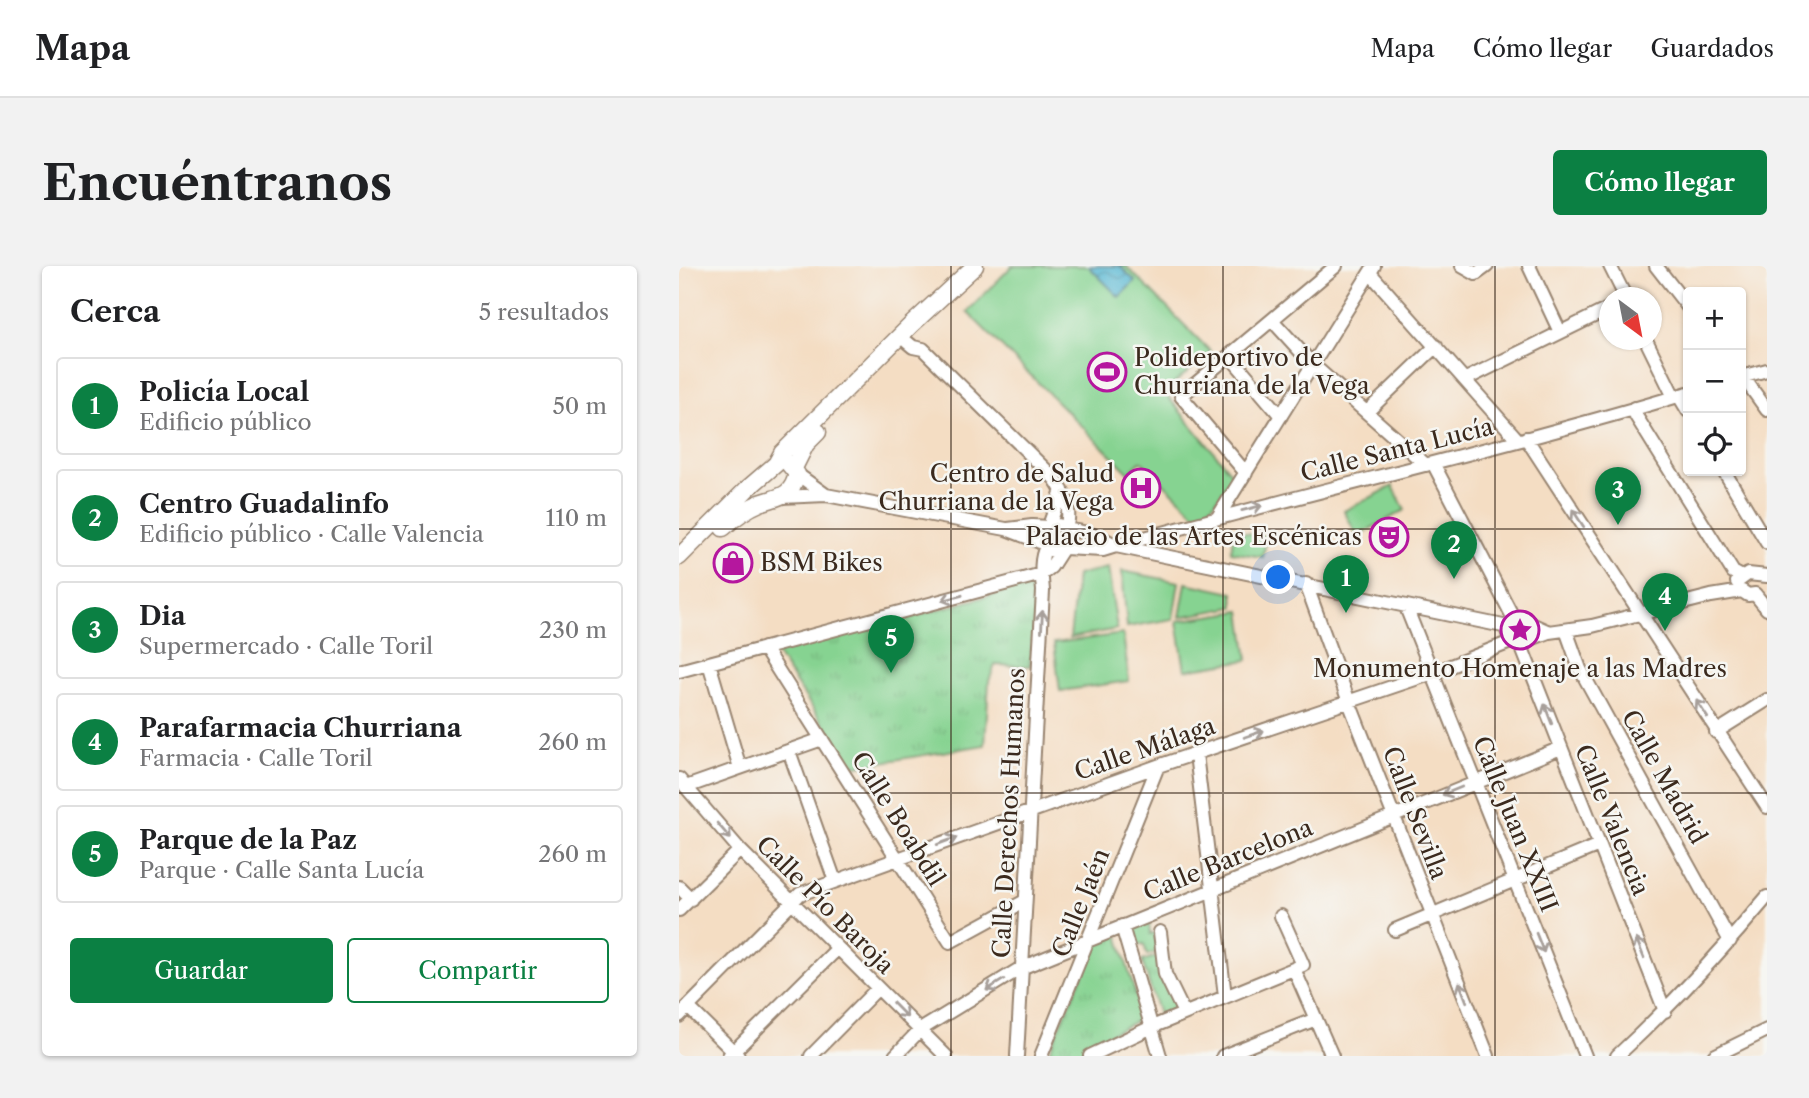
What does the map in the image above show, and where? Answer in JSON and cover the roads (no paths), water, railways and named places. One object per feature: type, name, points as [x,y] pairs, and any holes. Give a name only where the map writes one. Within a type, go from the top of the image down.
[{"type":"main road","points":[[758,491],[781,497],[795,482],[782,453],[911,325],[975,266]]},
{"type":"main road","points":[[679,557],[716,519],[730,514],[787,467],[806,444],[984,266]]},
{"type":"main road","points":[[679,571],[758,491]]},
{"type":"street","points":[[1246,473],[1181,396],[1336,266]]},
{"type":"street","points":[[1467,267],[1476,274],[1487,266]]},
{"type":"street","points":[[1529,266],[1560,332]]},
{"type":"street","points":[[1610,266],[1620,287]]},
{"type":"street","points":[[1656,266],[1683,301]]},
{"type":"street","points":[[1218,517],[1372,269],[1436,346],[1522,439],[1641,614],[1716,732],[1766,802]]},
{"type":"street","points":[[1466,379],[1599,313]]},
{"type":"street","points":[[1272,320],[1313,365],[1429,464],[1511,623]]},
{"type":"street","points":[[679,671],[1042,573],[1051,567],[1069,540],[1066,529],[1069,522],[1063,490],[923,349],[913,347],[907,342]]},
{"type":"street","points":[[1367,412],[1436,346]]},
{"type":"street","points":[[1652,350],[1680,395]]},
{"type":"street","points":[[1230,356],[1281,416]]},
{"type":"street","points":[[1746,375],[1767,370]]},
{"type":"street","points":[[1746,383],[1767,410]]},
{"type":"street","name":"Calle Santa Lucía","points":[[1116,546],[1680,395]]},
{"type":"street","points":[[1634,408],[1636,416],[1733,572],[1754,583],[1767,609]]},
{"type":"street","points":[[787,467],[826,495]]},
{"type":"street","points":[[1727,476],[1767,543]]},
{"type":"street","points":[[1046,545],[1043,538],[1050,527],[1063,490]]},
{"type":"street","points":[[781,497],[826,495],[1006,529],[1046,545],[1053,551],[1103,550],[1116,546]]},
{"type":"street","points":[[1006,529],[1058,526],[1109,541],[1116,546],[1406,607],[1511,623],[1522,618],[1524,637]]},
{"type":"street","name":"Calle Derechos Humanos","points":[[1017,1056],[1044,591],[1043,553],[1046,545]]},
{"type":"street","name":"Calle Málaga","points":[[684,1012],[800,894],[1159,766],[1433,673],[1524,637],[1566,631],[1641,614],[1754,583]]},
{"type":"street","name":"Calle Sevilla","points":[[1306,584],[1349,702],[1488,1056]]},
{"type":"street","name":"Calle Juan XXIII","points":[[1406,607],[1585,1056]]},
{"type":"street","name":"Calle Valencia","points":[[1511,623],[1508,635],[1524,637],[1561,748],[1665,1011]]},
{"type":"street","name":"Calle Madrid","points":[[1566,631],[1580,669],[1730,941]]},
{"type":"street","name":"Calle Boabdil","points":[[764,648],[950,942],[1025,901]]},
{"type":"street","points":[[709,663],[740,768]]},
{"type":"street","points":[[1716,732],[1767,700]]},
{"type":"street","points":[[682,783],[740,768],[822,739]]},
{"type":"street","name":"Calle Barcelona","points":[[895,1056],[920,1031],[1021,968],[1561,748]]},
{"type":"street","points":[[789,751],[835,881]]},
{"type":"street","points":[[1196,754],[1225,996]]},
{"type":"street","name":"Calle Jaén","points":[[1041,1056],[1159,766]]},
{"type":"street","name":"Calle Pío Baroja","points":[[682,783],[740,850],[946,1056]]},
{"type":"street","points":[[1395,930],[1599,845]]},
{"type":"street","points":[[679,911],[740,850]]},
{"type":"street","points":[[679,887],[691,899]]},
{"type":"street","points":[[1617,1056],[1665,1011],[1767,897]]},
{"type":"street","points":[[1090,1056],[1184,1013],[1303,965],[1281,916]]},
{"type":"street","points":[[1122,926],[1160,1056]]},
{"type":"street","points":[[1160,932],[1165,974],[1184,1013]]},
{"type":"street","points":[[684,1012],[733,1055],[838,948]]},
{"type":"street","points":[[1294,969],[1332,1056]]},
{"type":"street","points":[[811,1056],[878,988]]},
{"type":"street","points":[[1223,1056],[1316,1019]]},
{"type":"street","points":[[1714,1056],[1767,1030]]},
{"type":"water","points":[[1088,266],[1120,266],[1135,281],[1119,297]]},
{"type":"place","name":"Polideportivo de Churriana de la Vega","points":[[1107,372]]},
{"type":"place","name":"Centro de Salud Churriana de la Vega","points":[[1141,488]]},
{"type":"place","name":"Dia","points":[[1618,525]]},
{"type":"place","name":"Palacio de las Artes Escénicas","points":[[1389,537]]},
{"type":"place","name":"BSM Bikes","points":[[733,563]]},
{"type":"place","name":"Centro Guadalinfo","points":[[1454,579]]},
{"type":"place","name":"Policía Local","points":[[1346,613]]},
{"type":"place","name":"Monumento Homenaje a las Madres","points":[[1520,630]]},
{"type":"place","name":"Parafarmacia Churriana","points":[[1665,631]]},
{"type":"place","name":"Parque de la Paz","points":[[891,673]]}]
